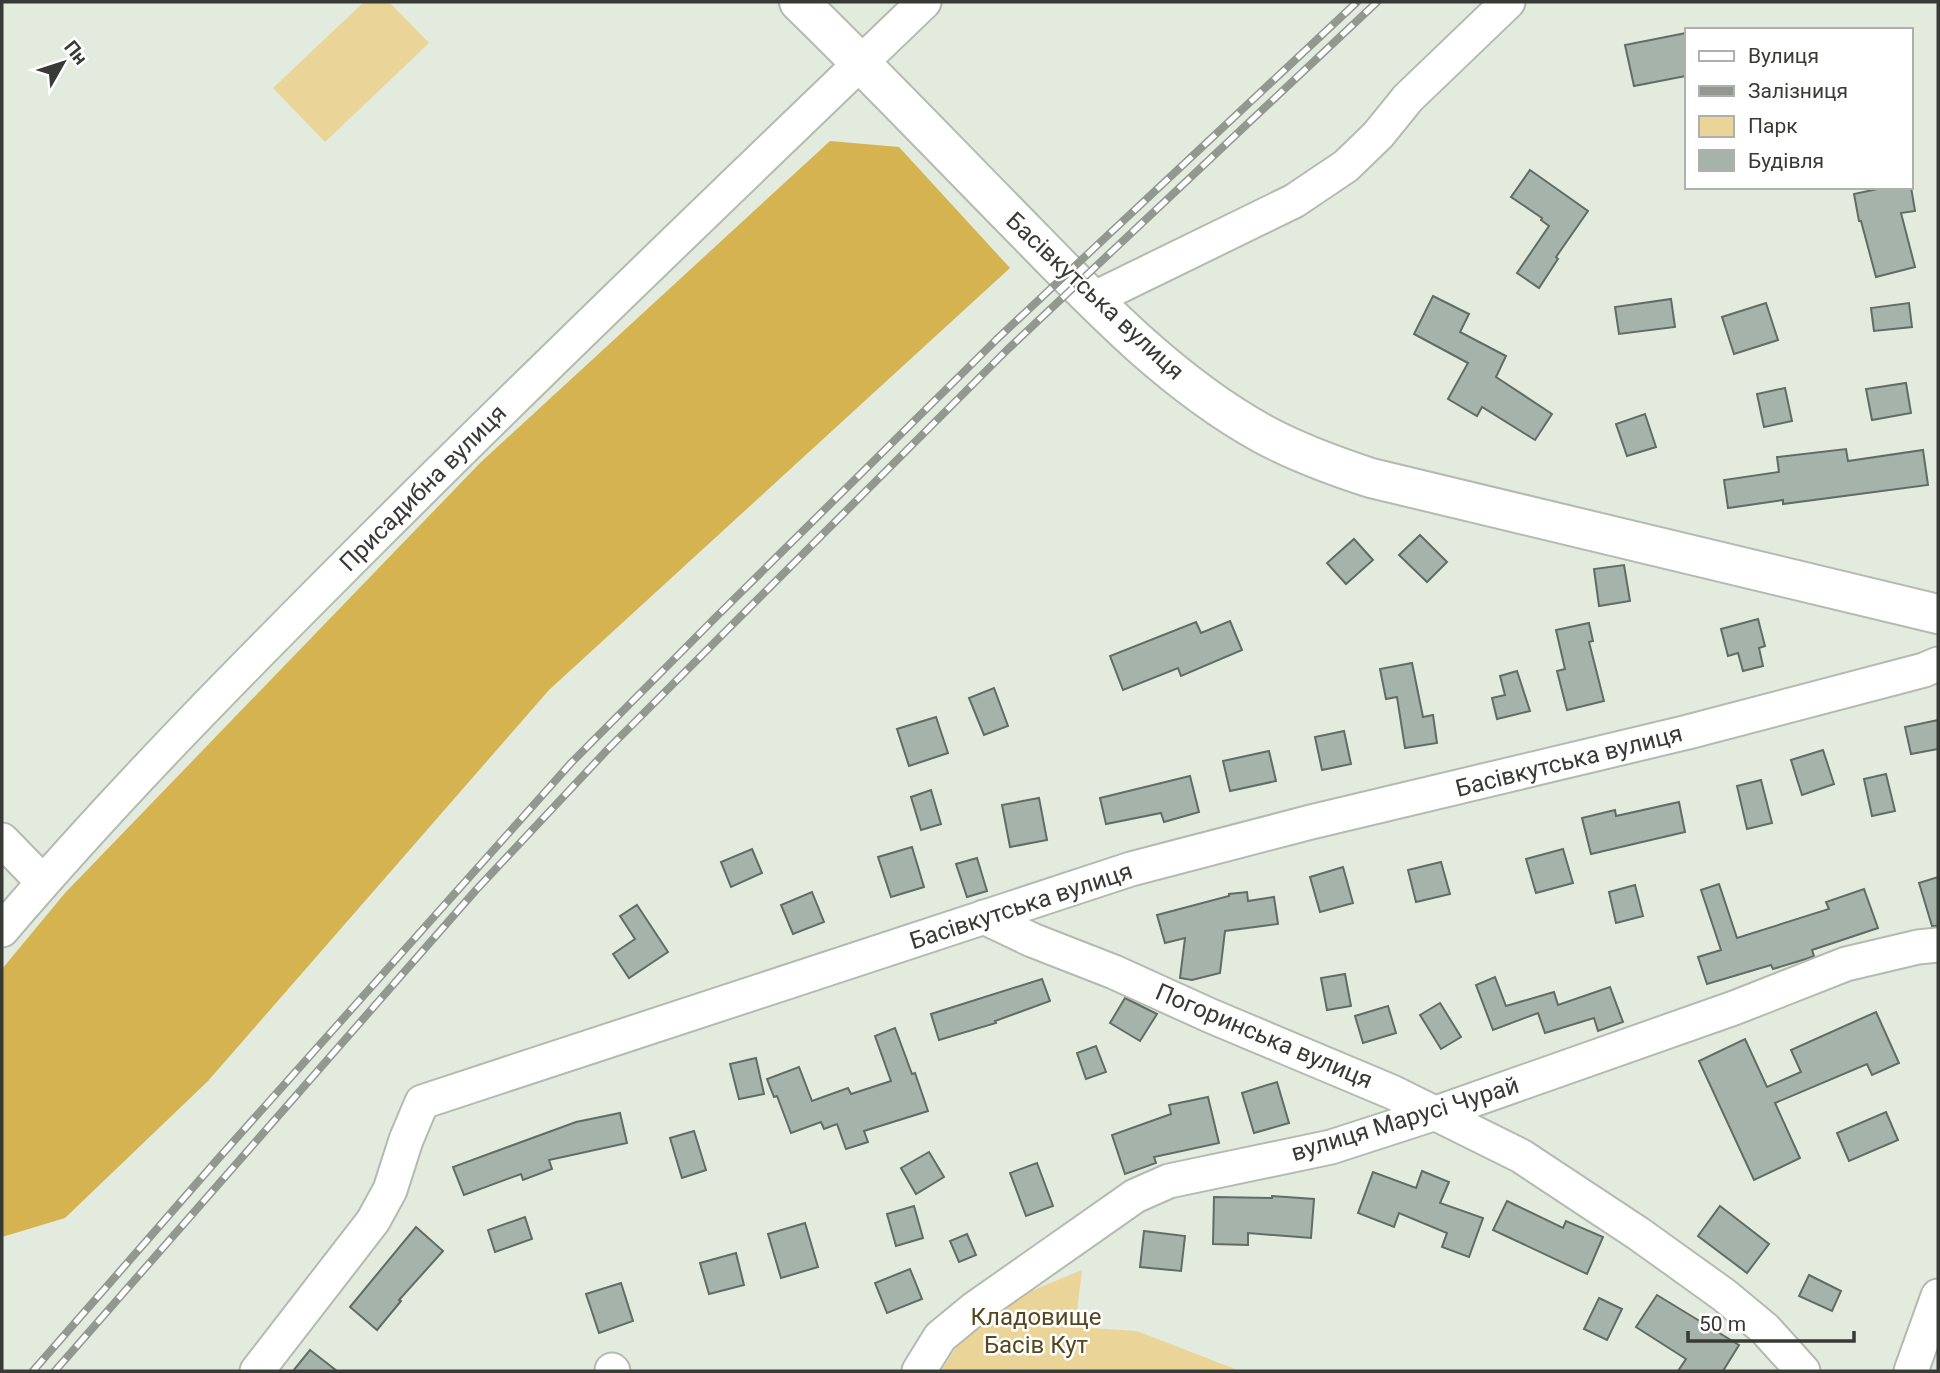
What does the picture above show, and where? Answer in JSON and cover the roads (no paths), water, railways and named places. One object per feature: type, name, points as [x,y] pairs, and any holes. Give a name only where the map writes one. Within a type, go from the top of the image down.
[{"type":"main road","name":"Басівкутська вулиця","points":[[799,2],[1091,299],[1167,367],[1220,408],[1264,435],[1318,460],[1371,478],[1938,614]]},
{"type":"street","name":"Присадибна вулиця","points":[[2,930],[43,882],[256,656],[476,435],[924,2]]},
{"type":"street","points":[[1091,299],[1294,201],[1346,166],[1378,135],[1408,98],[1508,2]]},
{"type":"street","name":"Басівкутська вулиця","points":[[257,1371],[373,1221],[390,1190],[422,1102],[1130,869],[1311,822],[1688,732],[1924,670],[1938,664]]},
{"type":"street","points":[[2,840],[43,882]]},
{"type":"street","name":"Погоринська вулиця","points":[[984,917],[1031,940],[1114,972],[1392,1092],[1521,1156],[1639,1234],[1724,1295],[1765,1329],[1803,1371]]},
{"type":"street","name":"вулиця Марусі Чурай","points":[[919,1371],[940,1337],[974,1309],[1135,1196],[1169,1181],[1331,1147],[1734,1008],[1846,964],[1938,945]]},
{"type":"street","points":[[1911,1371],[1938,1296]]},
{"type":"railway","points":[[33,1371],[571,763],[997,339],[1357,2]]},
{"type":"railway","points":[[55,1371],[476,890],[609,748],[1007,350],[1377,2]]},
{"type":"park label","name":"Кладовище Басів Кут","points":[[1036,1331]]}]
